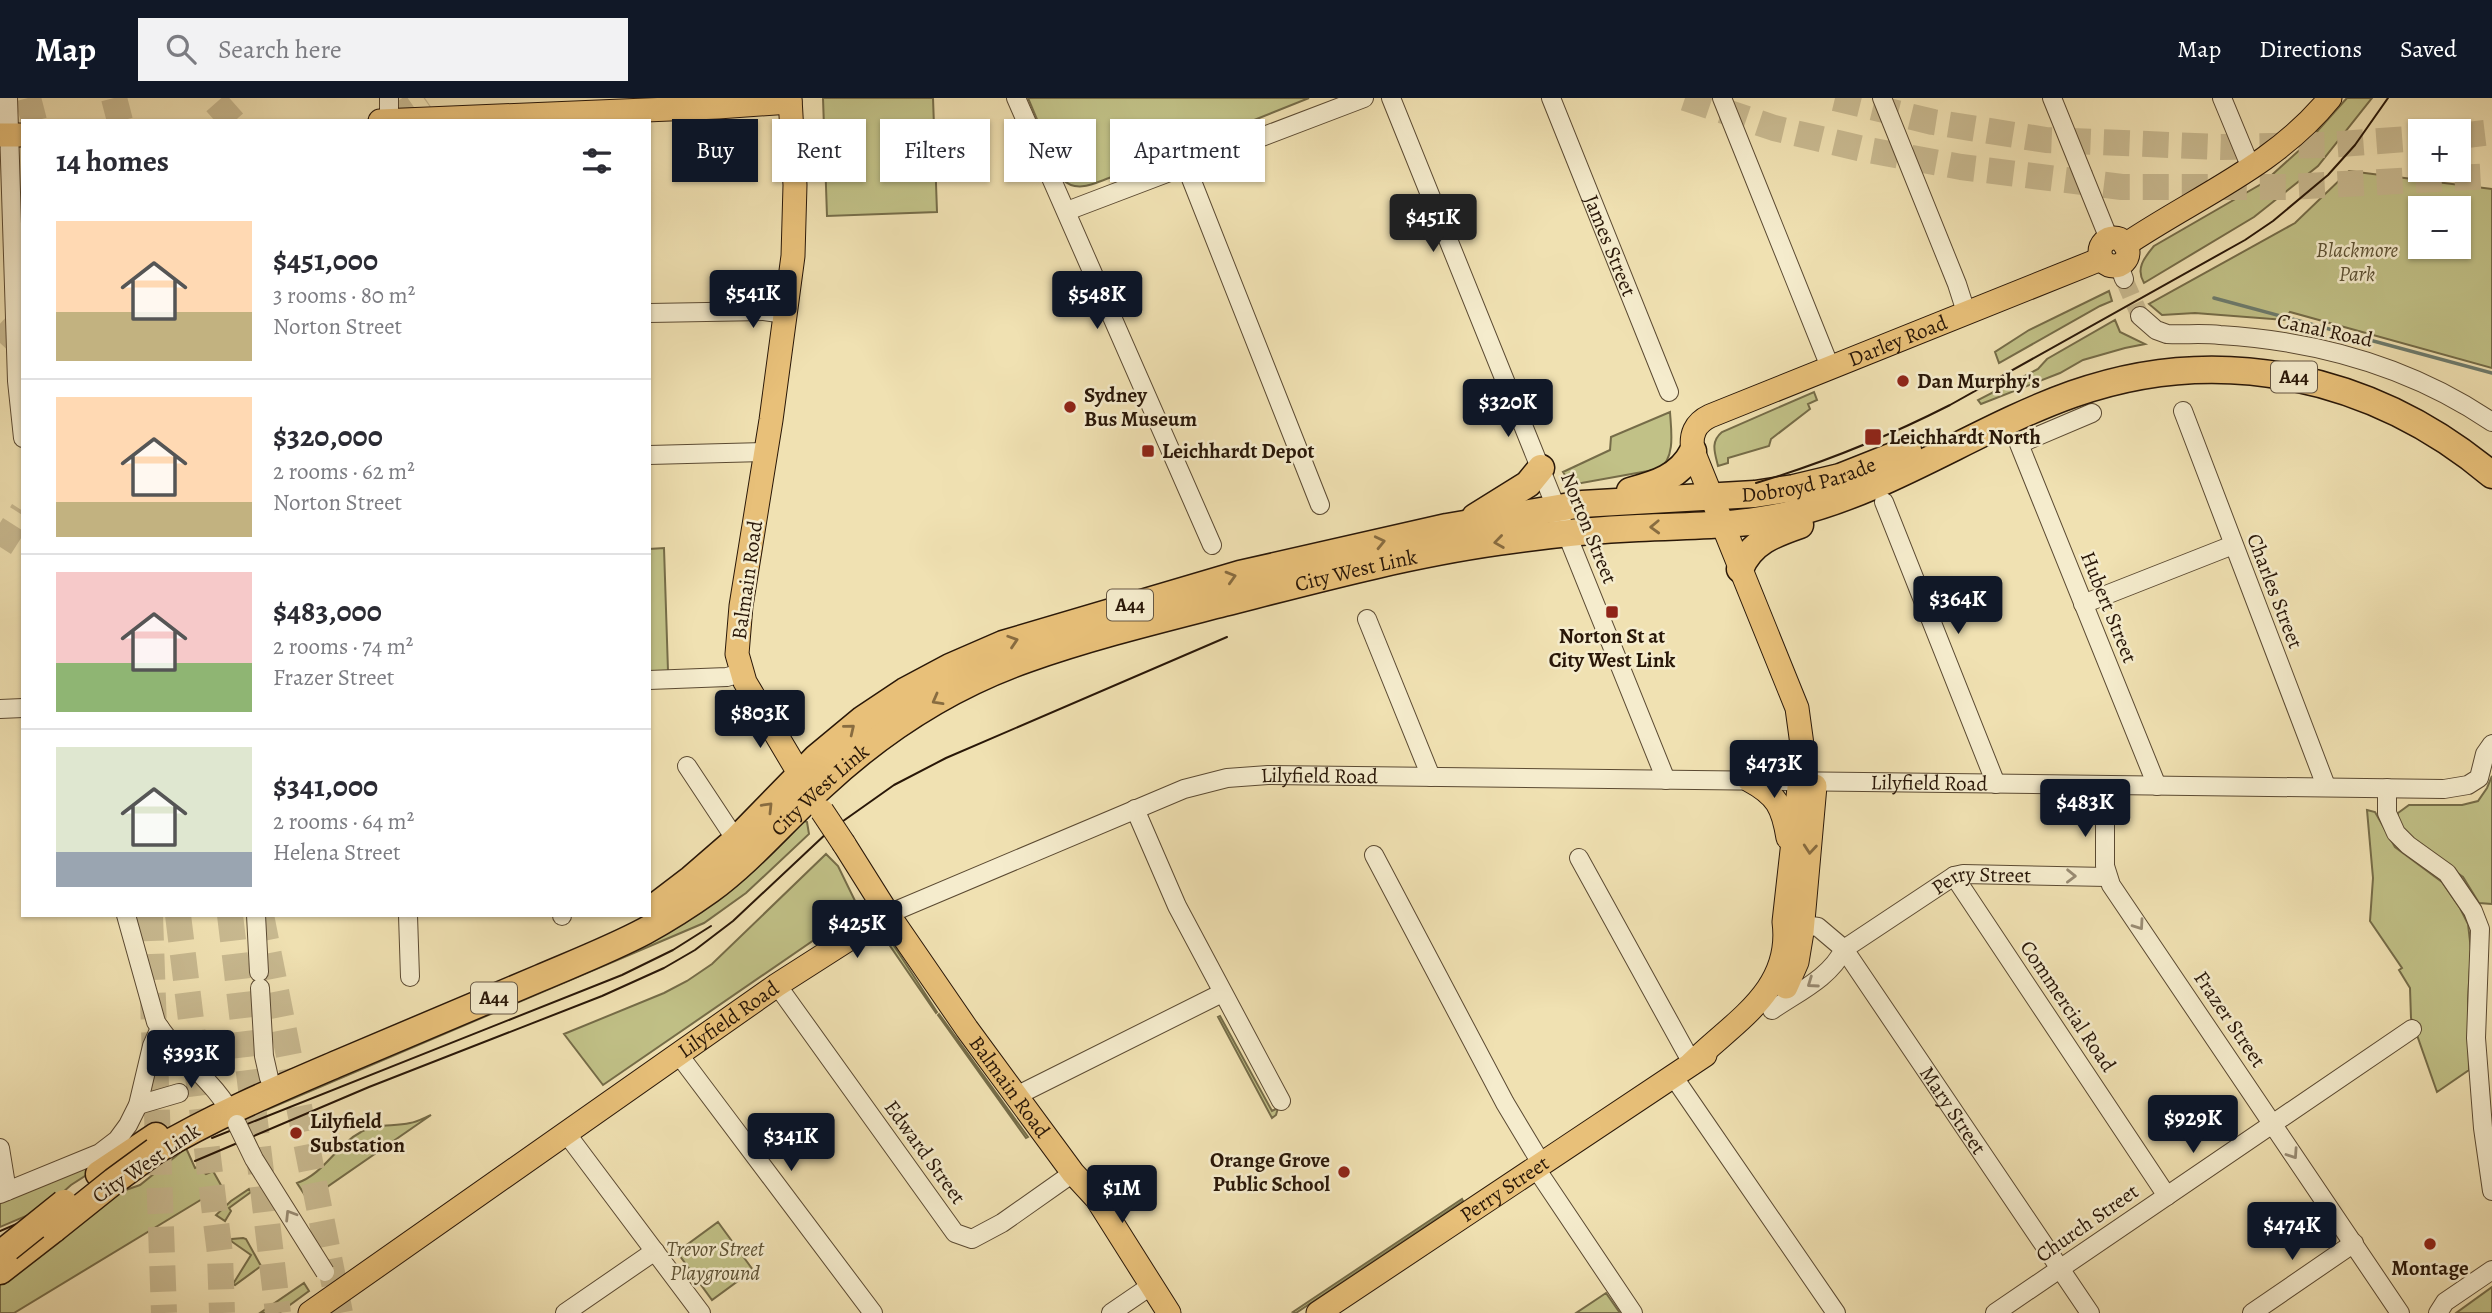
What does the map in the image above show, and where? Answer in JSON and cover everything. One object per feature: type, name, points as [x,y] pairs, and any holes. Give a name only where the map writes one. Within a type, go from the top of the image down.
[{"type":"highway","name":"Dobroyd Parade","points":[[1712,497],[1794,488],[1840,477],[2077,377],[2119,365],[2204,355],[2247,356],[2331,370],[2409,400],[2448,423],[2492,455]]},
{"type":"highway","name":"Dobroyd Parade","points":[[1723,525],[1770,519],[1858,493],[2073,394],[2121,380],[2207,370],[2253,371],[2295,377],[2338,388],[2379,403],[2454,445],[2492,475]]},
{"type":"highway","points":[[1615,502],[1626,493],[1671,477],[1685,466],[1694,439]]},
{"type":"highway","points":[[1466,523],[1528,484],[1541,468]]},
{"type":"highway","name":"City West Link","points":[[651,909],[736,840],[811,794],[838,739],[884,705],[950,667],[1003,644],[1240,574],[1466,523],[1558,508],[1712,497]]},
{"type":"highway","points":[[1740,569],[1748,553],[1758,543],[1808,522],[1828,502]]},
{"type":"highway","name":"City West Link","points":[[3,1257],[54,1229],[155,1151],[230,1111],[643,932],[708,892],[811,794],[877,739],[958,688],[1021,661],[1091,638],[1314,579],[1495,542],[1640,528],[1723,525]]},
{"type":"highway","name":"City West Link","points":[[3,1257],[99,1174],[175,1122],[230,1111],[269,1078],[611,934],[640,917]]},
{"type":"main road","name":"Darley Road","points":[[1694,439],[1710,415],[1966,312],[2116,258],[2290,140],[2330,98]]},
{"type":"main road","points":[[436,119],[718,107],[790,100]]},
{"type":"main road","name":"Balmain Road","points":[[790,100],[795,236],[766,452],[741,606],[737,645],[741,673],[811,794],[888,914],[1016,1096],[1073,1173],[1097,1199],[1146,1289],[1152,1313]]},
{"type":"main road","points":[[1694,439],[1712,497],[1740,569],[1797,708],[1814,737],[1817,752],[1790,855]]},
{"type":"main road","points":[[1749,780],[1771,793],[1784,813],[1790,855],[1793,923]]},
{"type":"main road","points":[[1793,923],[1808,781]]},
{"type":"main road","name":"Lilyfield Road","points":[[310,1313],[777,985],[888,914]]},
{"type":"main road","name":"Perry Street","points":[[1318,1313],[1683,1069],[1733,1039],[1772,1010],[1793,974],[1799,950],[1793,923]]},
{"type":"main road","name":"Perry Street","points":[[1683,1069],[1744,1019],[1766,993],[1781,959],[1786,932],[1793,923]]},
{"type":"main road","name":"Balmain Road","points":[[1146,1289],[1170,1313]]},
{"type":"street","points":[[8,98],[11,135],[8,370],[21,429]]},
{"type":"street","points":[[389,98],[389,119]]},
{"type":"street","points":[[1016,98],[1212,545]]},
{"type":"street","points":[[1265,136],[1364,98]]},
{"type":"street","name":"Norton Street","points":[[1388,98],[1558,508],[1666,780]]},
{"type":"street","name":"James Street","points":[[1551,98],[1670,392]]},
{"type":"street","points":[[1722,98],[1830,367]]},
{"type":"street","points":[[1882,98],[1966,312]]},
{"type":"street","points":[[2052,98],[2116,258]]},
{"type":"street","points":[[2222,98],[2250,168]]},
{"type":"street","points":[[0,169],[11,191]]},
{"type":"street","points":[[1067,211],[1144,182]]},
{"type":"street","points":[[1192,182],[1320,505]]},
{"type":"street","points":[[651,313],[764,311],[785,314]]},
{"type":"street","name":"Canal Road","points":[[2140,316],[2156,330],[2167,334],[2235,336],[2334,351],[2407,374],[2456,399],[2492,422]]},
{"type":"street","name":"Charles Street","points":[[2183,411],[2326,786]]},
{"type":"street","name":"Hubert Street","points":[[2092,413],[2019,444],[2157,786]]},
{"type":"street","points":[[651,455],[766,452]]},
{"type":"street","points":[[1884,502],[1996,784]]},
{"type":"street","points":[[2083,604],[2233,544]]},
{"type":"street","points":[[1367,619],[1431,777]]},
{"type":"street","points":[[651,680],[727,677],[741,673]]},
{"type":"street","points":[[0,709],[21,708]]},
{"type":"street","name":"Lilyfield Road","points":[[888,914],[1184,789],[1227,778],[1268,775],[2457,788],[2479,778],[2485,754],[2492,744]]},
{"type":"street","points":[[687,766],[736,840]]},
{"type":"street","points":[[2388,788],[2387,813],[2392,827],[2407,845],[2447,873],[2473,911],[2480,929],[2476,1038],[2483,1128],[2492,1191]]},
{"type":"street","points":[[1135,810],[1177,906],[1281,1101]]},
{"type":"street","points":[[2105,810],[2106,871]]},
{"type":"street","points":[[1374,855],[1538,1165],[1633,1313]]},
{"type":"street","points":[[1579,858],[1683,1069],[1836,1313]]},
{"type":"street","name":"Perry Street","points":[[1772,1010],[1816,982],[1837,963],[1844,949],[1954,876],[2106,871]]},
{"type":"street","name":"Frazer Street","points":[[2106,871],[2400,1313]]},
{"type":"street","name":"Commercial Road","points":[[1954,876],[2167,1196]]},
{"type":"street","points":[[127,917],[151,1008],[160,1028],[230,1111],[254,1159],[338,1292]]},
{"type":"street","points":[[256,917],[264,1056],[269,1078]]},
{"type":"street","points":[[408,917],[410,977]]},
{"type":"street","name":"Mary Street","points":[[1793,923],[1818,927],[1844,949],[2090,1313]]},
{"type":"street","name":"Edward Street","points":[[777,985],[955,1233],[972,1239],[1002,1223],[1073,1173]]},
{"type":"street","points":[[1016,1096],[1222,993]]},
{"type":"street","points":[[0,1148],[4,1193],[100,1153],[111,1145],[128,1125],[138,1105],[152,1046],[160,1028]]},
{"type":"street","name":"Church Street","points":[[1996,1313],[2412,1029]]},
{"type":"street","points":[[679,1055],[873,1313]]},
{"type":"street","points":[[138,1105],[179,1093]]},
{"type":"street","points":[[566,1133],[701,1313]]},
{"type":"street","points":[[2252,1313],[2354,1243]]},
{"type":"street","points":[[565,1313],[655,1251]]},
{"type":"street","points":[[2438,1313],[2445,1302],[2492,1270]]},
{"type":"street","points":[[1111,1313],[1146,1289]]},
{"type":"green space","points":[[823,98],[933,98],[934,119],[880,119],[880,182],[936,182],[937,212],[827,216],[826,182],[866,182],[866,119],[824,119]]},
{"type":"green space","points":[[1028,98],[1309,98],[1256,119],[1110,119],[1110,177],[1091,185],[1079,186],[1066,182],[1096,182],[1096,119],[1037,119]]},
{"type":"green space","points":[[2347,98],[2372,98],[2318,166],[2254,217],[2144,283],[2141,268],[2154,246],[2263,183],[2304,146]]},
{"type":"green space","name":"Blackmore Park","points":[[2349,171],[2408,178],[2408,182],[2436,182],[2492,189],[2492,368],[2290,312],[2285,320],[2195,313],[2162,315],[2149,304],[2295,223]]},
{"type":"green space","points":[[2109,291],[2112,301],[1999,363],[1995,352],[2029,330]]},
{"type":"green space","points":[[2115,320],[2120,332],[2145,344],[2083,360],[2060,373],[1981,404],[1978,400],[2038,369],[2047,359]]},
{"type":"green space","points":[[1814,392],[1817,400],[1808,404],[1810,409],[1771,439],[1769,446],[1728,458],[1728,463],[1718,466],[1715,444],[1722,432]]},
{"type":"green space","points":[[1670,412],[1670,451],[1659,469],[1576,484],[1569,481],[1563,472],[1610,450],[1611,437]]},
{"type":"green space","points":[[664,548],[668,671],[651,672],[651,549]]},
{"type":"green space","points":[[2492,776],[2492,904],[2479,903],[2463,877],[2412,841],[2397,821],[2398,813],[2409,805],[2462,805],[2478,801]]},
{"type":"green space","points":[[2367,810],[2375,812],[2395,847],[2442,882],[2468,924],[2471,950],[2468,999],[2469,1070],[2437,1092],[2411,1018],[2410,988],[2399,970],[2402,968],[2370,921],[2373,878]]},
{"type":"green space","points":[[799,819],[807,822],[809,834],[746,893],[704,923],[252,1116],[249,1112],[538,989]]},
{"type":"green space","points":[[826,854],[838,866],[859,909],[603,1085],[564,1034],[664,993],[712,964]]},
{"type":"green space","points":[[889,938],[937,1012],[936,1013],[886,940]]},
{"type":"green space","points":[[939,1014],[1028,1137],[1026,1138]]},
{"type":"green space","points":[[1220,1016],[1272,1111],[1278,1108],[1272,1118],[1218,1017]]},
{"type":"green space","points":[[431,1115],[324,1189],[306,1197],[297,1183],[315,1173],[344,1144],[361,1132],[373,1127],[413,1122]]},
{"type":"green space","points":[[186,1148],[195,1168],[205,1164],[201,1167],[202,1171],[206,1174],[213,1171],[222,1187],[14,1313],[0,1313],[0,1283],[117,1193],[140,1185]]},
{"type":"green space","points":[[94,1162],[88,1174],[45,1208],[0,1227],[0,1203]]},
{"type":"green space","points":[[249,1189],[251,1192],[229,1208],[231,1211],[225,1221],[216,1215],[231,1201]]},
{"type":"green space","points":[[1462,1199],[1463,1201],[1296,1313],[1293,1312]]},
{"type":"green space","name":"Trevor Street Playground","points":[[718,1222],[753,1270],[712,1300],[677,1252]]},
{"type":"green space","points":[[243,1238],[261,1266],[235,1285],[233,1284],[251,1255],[231,1241]]},
{"type":"green space","points":[[304,1283],[309,1291],[279,1313],[260,1313]]},
{"type":"green space","points":[[2492,1287],[2492,1313],[2456,1313]]},
{"type":"green space","points":[[1606,1293],[1620,1313],[1576,1313]]},
{"type":"waterway","points":[[2214,298],[2492,373]]},
{"type":"tunnel","points":[[28,98],[33,119]]},
{"type":"tunnel","points":[[114,98],[119,119]]},
{"type":"tunnel","points":[[217,119],[241,98]]},
{"type":"tunnel","points":[[395,119],[425,98]]},
{"type":"tunnel","points":[[1685,98],[1774,128],[1863,149],[1961,167],[2122,187],[2288,187],[2492,176]]},
{"type":"tunnel","points":[[1835,98],[1933,122],[2046,140],[2221,147],[2328,145],[2408,139]]},
{"type":"tunnel","points":[[2471,135],[2492,132]]},
{"type":"tunnel","points":[[2124,279],[2140,316]]},
{"type":"tunnel","points":[[0,343],[21,320]]},
{"type":"tunnel","points":[[0,547],[21,514]]},
{"type":"tunnel","points":[[150,917],[164,1313]]},
{"type":"tunnel","points":[[178,917],[220,1254],[222,1313]]},
{"type":"tunnel","points":[[230,917],[278,1313]]},
{"type":"tunnel","points":[[261,917],[340,1313]]},
{"type":"tram line","points":[[1756,483],[1854,448],[1950,405],[2245,240],[2273,221],[2328,175],[2355,145],[2388,98]]},
{"type":"tram line","points":[[195,1161],[369,1087],[602,996],[664,968],[695,950],[733,921],[829,831],[894,785],[946,758],[1227,637]]},
{"type":"tram line","points":[[212,1138],[622,975],[673,950],[711,926]]},
{"type":"tram line","points":[[0,1231],[35,1216]]},
{"type":"place","name":"Dan Murphy's","points":[[1903,381]]},
{"type":"place","name":"Sydney Bus Museum","points":[[1070,407]]},
{"type":"place","name":"Leichhardt North","points":[[1873,437]]},
{"type":"place","name":"Leichhardt Depot","points":[[1148,451]]},
{"type":"place","name":"Norton St at City West Link","points":[[1612,612]]},
{"type":"place","name":"Lilyfield Substation","points":[[296,1133]]},
{"type":"place","name":"Orange Grove Public School","points":[[1344,1172]]},
{"type":"place","name":"Montage","points":[[2430,1244]]}]
